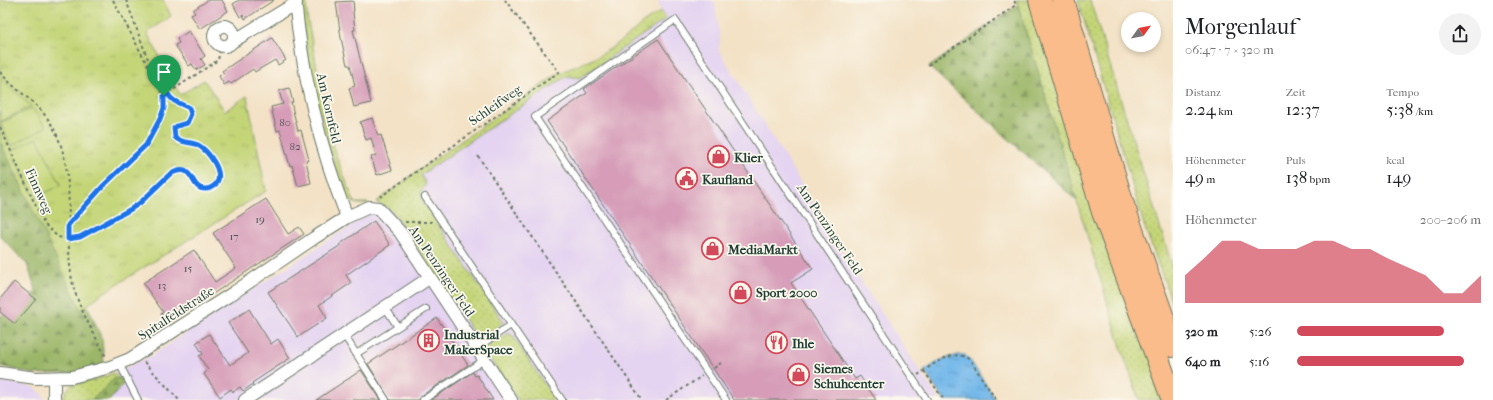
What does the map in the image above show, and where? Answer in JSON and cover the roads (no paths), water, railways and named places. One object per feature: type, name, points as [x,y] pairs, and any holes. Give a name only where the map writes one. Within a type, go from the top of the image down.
[{"type":"highway","points":[[1040,0],[1103,212],[1173,400]]},
{"type":"highway","points":[[1063,0],[1124,205],[1173,346]]},
{"type":"street","name":"Am Kornfeld","points":[[227,44],[295,1],[302,53],[312,102],[335,184],[348,217]]},
{"type":"street","name":"Am Penzinger Feld","points":[[348,217],[369,207],[378,208],[400,232],[511,400]]},
{"type":"street","name":"Spitalfeldstraße","points":[[0,373],[54,379],[72,377],[115,365],[137,355],[348,217]]},
{"type":"street","points":[[245,400],[429,278]]},
{"type":"street","points":[[54,379],[54,400]]},
{"type":"lane","name":"Am Penzinger Feld","points":[[726,400],[535,116],[675,20],[927,400]]},
{"type":"lane","points":[[426,197],[562,400]]},
{"type":"lane","points":[[385,307],[398,327]]},
{"type":"lane","points":[[356,354],[426,308]]},
{"type":"lane","points":[[476,348],[511,324]]},
{"type":"lane","points":[[344,334],[386,400]]},
{"type":"lane","points":[[423,400],[484,360]]},
{"type":"lane","points":[[115,365],[138,400]]},
{"type":"water","points":[[958,355],[965,355],[970,360],[996,400],[944,400],[924,371],[941,360]]},
{"type":"place","name":"Klier","points":[[718,157]]},
{"type":"place","name":"Kaufland","points":[[687,179]]},
{"type":"place","name":"MediaMarkt","points":[[713,249]]},
{"type":"place","name":"Sport 2000","points":[[741,292]]},
{"type":"place","name":"Industrial MakerSpace","points":[[428,341]]},
{"type":"place","name":"Ihle","points":[[776,343]]},
{"type":"place","name":"Siemes Schuhcenter","points":[[798,375]]}]
